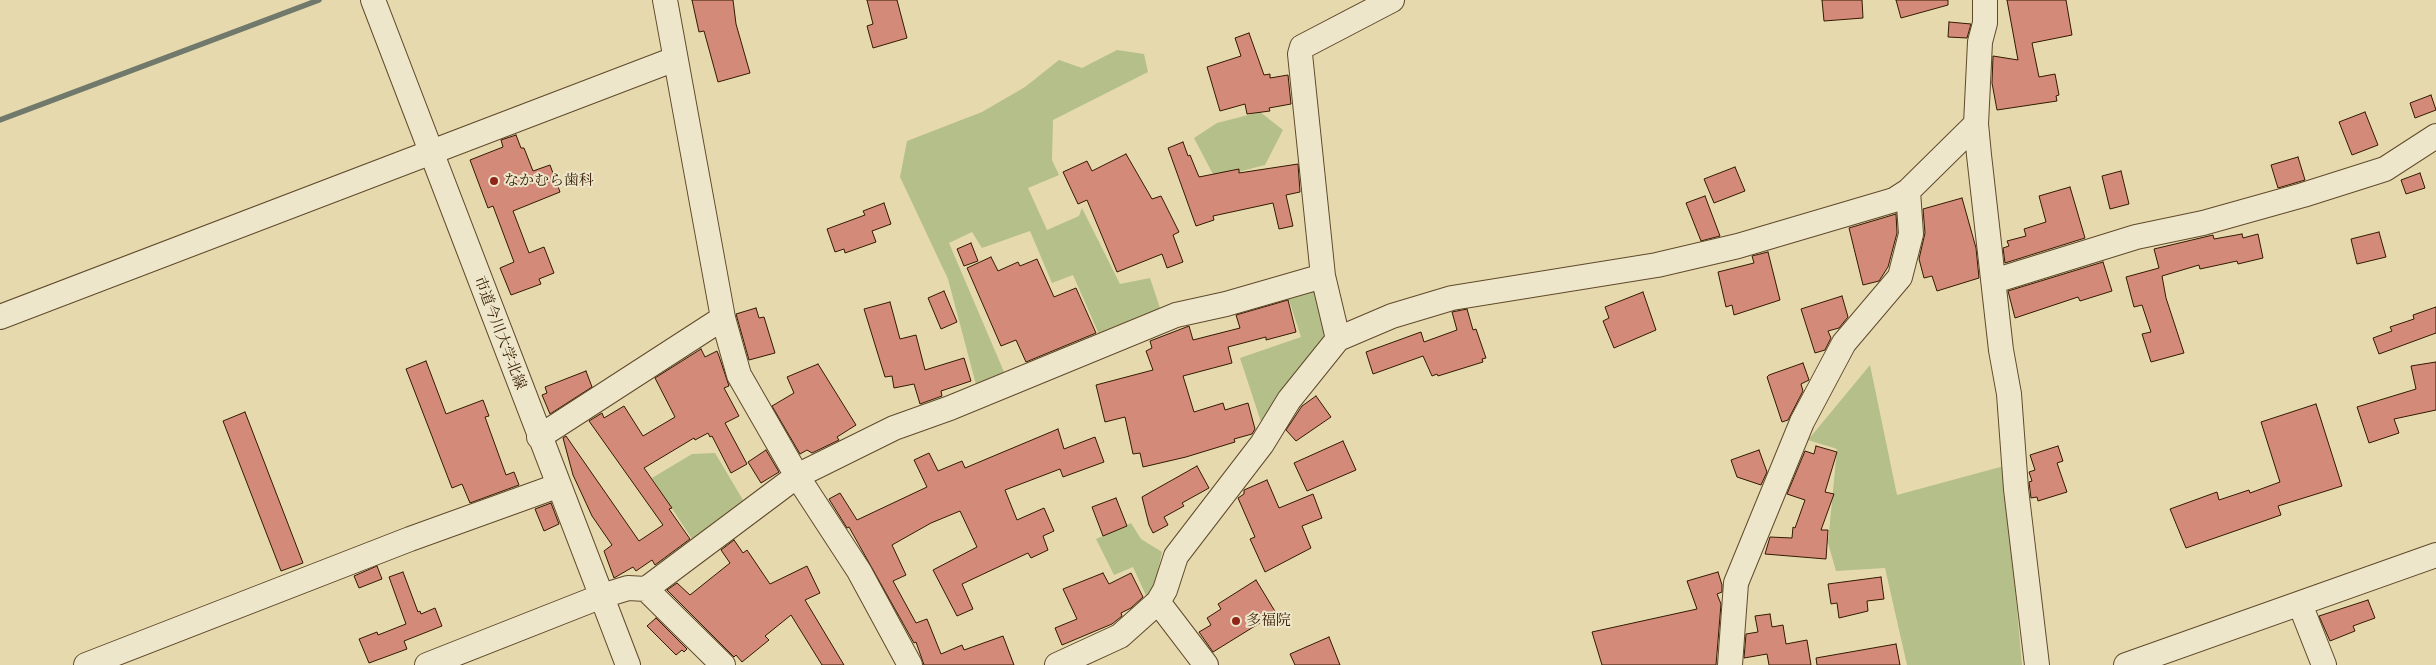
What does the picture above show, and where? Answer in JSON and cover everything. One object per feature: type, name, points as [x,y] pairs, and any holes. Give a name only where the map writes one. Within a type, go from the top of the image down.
[{"type":"street","name":"市道今川大学北線","points":[[373,0],[557,486],[628,665]]},
{"type":"street","points":[[665,0],[723,318],[738,375],[797,476],[858,572],[910,665]]},
{"type":"street","points":[[1338,339],[1323,276],[1300,54],[1302,47],[1392,0]]},
{"type":"street","points":[[1985,0],[1985,23],[1980,42],[1976,124],[2002,350],[2010,394],[2016,488],[2037,665]]},
{"type":"street","points":[[0,317],[675,59]]},
{"type":"street","points":[[1058,665],[1120,636],[1158,602],[1165,590],[1176,556],[1262,444],[1288,400],[1338,339],[1392,316],[1452,298],[1666,263],[1738,246],[1894,200],[1908,191],[1976,124]]},
{"type":"street","points":[[1994,281],[2136,237],[2203,223],[2303,195],[2385,169],[2436,136]]},
{"type":"street","points":[[1730,665],[1736,583],[1802,422],[1844,343],[1900,277],[1911,234],[1908,191]]},
{"type":"street","points":[[646,590],[797,476],[894,428],[950,408],[1176,315],[1226,304],[1323,276]]},
{"type":"street","points":[[539,437],[723,318]]},
{"type":"street","points":[[86,665],[410,539],[557,486]]},
{"type":"street","points":[[2126,665],[2436,555]]},
{"type":"street","points":[[427,665],[602,596],[628,588],[646,590],[723,665]]},
{"type":"street","points":[[1158,602],[1206,665]]},
{"type":"street","points":[[2300,604],[2324,665]]},
{"type":"green space","points":[[1117,50],[1144,54],[1148,72],[1053,120],[1052,160],[1059,175],[1028,188],[1047,230],[1079,216],[1082,208],[1120,284],[1150,278],[1162,314],[1102,341],[1073,275],[1052,283],[1030,231],[982,248],[972,232],[949,243],[1007,379],[978,392],[948,279],[900,177],[907,141],[982,112],[1025,87],[1059,60],[1082,68]]},
{"type":"green space","points":[[1260,112],[1283,130],[1265,165],[1215,178],[1194,138],[1217,123]]},
{"type":"green space","points":[[1317,289],[1330,343],[1263,428],[1240,358],[1301,337],[1288,297]]},
{"type":"green space","points":[[1870,365],[1897,495],[2004,466],[2022,665],[1907,665],[1885,568],[1836,571],[1828,543],[1837,449],[1808,440]]},
{"type":"green space","points":[[715,453],[743,500],[692,539],[652,478],[692,454]]},
{"type":"green space","points":[[1131,523],[1141,539],[1162,552],[1154,589],[1148,600],[1133,567],[1114,575],[1096,539]]},
{"type":"building","points":[[692,0],[733,0],[736,24],[750,73],[718,82],[704,31],[699,32]]},
{"type":"building","points":[[867,0],[897,0],[907,38],[873,48],[867,26],[873,24]]},
{"type":"building","points":[[1822,0],[1862,0],[1863,18],[1824,21]]},
{"type":"building","points":[[1896,0],[1948,0],[1948,5],[1901,18]]},
{"type":"building","points":[[2007,0],[2066,0],[2072,35],[2032,43],[2039,77],[2055,74],[2059,95],[2056,96],[2057,101],[1997,110],[1992,83],[1993,56],[2018,60]]},
{"type":"building","points":[[1949,22],[1971,24],[1967,38],[1948,37]]},
{"type":"building","points":[[1249,33],[1264,75],[1270,74],[1270,78],[1288,75],[1291,104],[1269,108],[1270,111],[1247,114],[1245,104],[1220,111],[1207,67],[1241,56],[1235,38]]},
{"type":"building","points":[[2431,95],[2436,110],[2415,118],[2410,103]]},
{"type":"building","points":[[2365,112],[2378,145],[2352,155],[2339,122]]},
{"type":"building","points":[[516,135],[521,148],[524,148],[533,171],[550,165],[560,192],[513,211],[529,253],[544,247],[554,273],[539,279],[541,284],[511,295],[500,268],[514,262],[493,206],[488,208],[470,160],[503,147],[501,140]]},
{"type":"building","points":[[1183,142],[1199,177],[1239,169],[1239,173],[1298,164],[1300,192],[1286,195],[1293,226],[1279,229],[1273,203],[1213,216],[1214,220],[1196,226],[1168,148]]},
{"type":"building","points":[[1126,154],[1152,199],[1161,196],[1179,232],[1173,235],[1183,262],[1167,268],[1162,254],[1117,272],[1087,200],[1078,204],[1063,172],[1087,161],[1092,171]]},
{"type":"building","points":[[2298,157],[2305,180],[2278,188],[2271,165]]},
{"type":"building","points":[[1735,167],[1745,191],[1714,203],[1704,179]]},
{"type":"building","points":[[2121,171],[2129,204],[2110,209],[2102,176]]},
{"type":"building","points":[[2420,173],[2425,188],[2406,194],[2401,180]]},
{"type":"building","points":[[2070,187],[2085,238],[2005,263],[2003,248],[2009,246],[2007,241],[2026,236],[2024,229],[2046,222],[2039,196]]},
{"type":"building","points":[[1705,196],[1720,236],[1701,241],[1686,203]]},
{"type":"building","points":[[1962,198],[1976,248],[1979,278],[1937,291],[1932,276],[1924,278],[1919,259],[1925,233],[1923,209]]},
{"type":"building","points":[[884,203],[891,224],[872,231],[876,242],[845,253],[844,249],[835,252],[827,229],[865,215],[863,211]]},
{"type":"building","points":[[1896,214],[1897,233],[1888,267],[1879,281],[1863,285],[1849,228]]},
{"type":"building","points":[[2379,232],[2386,257],[2357,264],[2351,239]]},
{"type":"building","points":[[2242,234],[2243,238],[2258,234],[2263,258],[2238,264],[2237,261],[2200,269],[2199,265],[2162,276],[2166,298],[2184,353],[2151,362],[2142,334],[2151,332],[2142,305],[2134,307],[2126,277],[2159,268],[2154,249],[2213,235],[2214,239]]},
{"type":"building","points":[[971,243],[978,261],[964,266],[957,249]]},
{"type":"building","points":[[1768,252],[1780,300],[1734,315],[1732,305],[1726,307],[1718,272],[1754,263],[1752,256]]},
{"type":"building","points":[[991,257],[998,271],[1018,262],[1020,266],[1037,259],[1054,297],[1076,288],[1096,333],[1026,362],[1016,340],[1001,346],[967,268]]},
{"type":"building","points":[[2103,262],[2112,291],[2080,301],[2078,297],[2015,318],[2008,291]]},
{"type":"building","points":[[944,291],[957,322],[941,329],[928,298]]},
{"type":"building","points":[[1643,292],[1656,330],[1614,348],[1603,321],[1609,318],[1605,307]]},
{"type":"building","points":[[1842,296],[1848,317],[1839,328],[1828,331],[1831,338],[1825,350],[1815,353],[1801,309]]},
{"type":"building","points":[[1288,300],[1296,332],[1266,340],[1266,337],[1228,347],[1232,363],[1183,376],[1194,412],[1223,403],[1225,410],[1248,403],[1255,429],[1252,434],[1234,439],[1235,442],[1186,457],[1143,467],[1140,453],[1133,454],[1125,417],[1105,422],[1096,385],[1153,370],[1146,351],[1152,348],[1150,341],[1189,326],[1193,340],[1240,328],[1236,315]]},
{"type":"building","points":[[890,302],[900,339],[916,335],[925,370],[964,358],[971,381],[941,391],[942,396],[920,404],[914,384],[894,388],[892,376],[885,377],[864,309]]},
{"type":"building","points":[[2436,307],[2436,333],[2379,354],[2373,338],[2392,331],[2390,327],[2414,319],[2413,315]]},
{"type":"building","points":[[756,308],[759,318],[764,317],[775,353],[749,360],[736,314]]},
{"type":"building","points":[[1467,309],[1473,330],[1476,329],[1486,358],[1482,359],[1483,362],[1438,376],[1437,374],[1432,376],[1423,356],[1373,374],[1366,352],[1421,332],[1424,342],[1457,330],[1452,312]]},
{"type":"building","points":[[701,349],[705,357],[717,351],[719,356],[729,386],[724,388],[739,416],[725,423],[747,464],[731,473],[712,436],[710,437],[708,433],[695,440],[694,438],[644,468],[672,508],[669,509],[690,539],[655,565],[652,560],[636,571],[633,567],[614,578],[604,551],[612,545],[592,516],[573,475],[563,438],[566,436],[639,541],[663,525],[589,421],[602,413],[604,418],[624,406],[643,436],[675,417],[655,378]]},
{"type":"building","points":[[426,361],[446,414],[483,400],[489,416],[485,417],[506,475],[514,472],[519,485],[470,503],[462,484],[452,488],[406,369]]},
{"type":"building","points":[[2436,362],[2436,410],[2394,419],[2399,433],[2369,443],[2357,407],[2416,389],[2411,366]]},
{"type":"building","points":[[1803,363],[1809,380],[1801,384],[1803,391],[1788,420],[1782,422],[1767,377]]},
{"type":"building","points":[[818,364],[856,425],[837,437],[839,440],[812,453],[807,450],[800,454],[772,406],[794,393],[787,377]]},
{"type":"building","points":[[586,371],[592,387],[550,414],[542,395],[547,393],[545,387]]},
{"type":"building","points":[[1316,396],[1331,417],[1296,441],[1286,430],[1302,406]]},
{"type":"building","points":[[2316,404],[2342,486],[2278,506],[2281,515],[2186,548],[2170,509],[2217,492],[2219,500],[2249,490],[2250,493],[2280,482],[2261,422]]},
{"type":"building","points":[[245,412],[303,563],[281,571],[223,421]]},
{"type":"building","points":[[1058,429],[1064,449],[1095,437],[1104,462],[1063,477],[1060,469],[1005,490],[1017,520],[1044,508],[1054,531],[1043,536],[1048,550],[1031,558],[1028,553],[962,584],[973,609],[957,616],[933,570],[977,547],[960,511],[931,523],[892,545],[906,575],[893,581],[916,623],[927,619],[941,654],[962,645],[964,650],[1003,636],[1014,665],[924,665],[916,642],[914,643],[849,527],[847,528],[829,499],[840,493],[857,520],[927,487],[914,460],[929,453],[938,471],[962,461],[965,468]]},
{"type":"building","points":[[1343,441],[1356,470],[1307,491],[1294,463]]},
{"type":"building","points":[[1816,446],[1837,452],[1825,492],[1834,494],[1821,530],[1828,530],[1826,559],[1765,554],[1770,537],[1792,538],[1793,527],[1795,528],[1805,500],[1787,494],[1805,451],[1814,454]]},
{"type":"building","points":[[2058,446],[2063,461],[2057,463],[2067,492],[2038,501],[2037,497],[2031,498],[2029,482],[2032,481],[2029,472],[2035,470],[2030,455]]},
{"type":"building","points":[[766,450],[779,472],[761,483],[748,462]]},
{"type":"building","points":[[1759,450],[1767,472],[1761,485],[1737,477],[1731,460]]},
{"type":"building","points":[[1197,466],[1209,488],[1182,503],[1184,506],[1164,517],[1168,525],[1153,533],[1142,497]]},
{"type":"building","points":[[1267,480],[1279,508],[1313,494],[1322,518],[1302,526],[1311,548],[1265,572],[1250,539],[1255,537],[1238,498],[1244,494],[1244,490]]},
{"type":"building","points":[[1116,498],[1127,526],[1103,536],[1092,507]]},
{"type":"building","points":[[551,503],[559,524],[544,531],[535,509]]},
{"type":"building","points":[[734,540],[743,553],[747,550],[770,584],[807,566],[820,593],[805,600],[844,665],[822,665],[791,615],[765,636],[769,640],[742,662],[736,655],[734,657],[667,590],[677,583],[690,595],[730,563],[721,550]]},
{"type":"building","points":[[377,566],[382,579],[359,588],[354,576]]},
{"type":"building","points":[[403,572],[418,612],[420,611],[421,614],[435,608],[442,626],[404,641],[407,649],[369,663],[359,639],[377,632],[378,635],[406,624],[389,577]]},
{"type":"building","points":[[1718,572],[1722,592],[1717,594],[1721,604],[1716,665],[1602,665],[1592,632],[1697,609],[1687,581]]},
{"type":"building","points":[[1103,573],[1109,584],[1131,573],[1143,597],[1131,608],[1121,613],[1122,616],[1112,624],[1062,645],[1055,628],[1077,619],[1063,589]]},
{"type":"building","points":[[1881,577],[1884,599],[1867,601],[1868,611],[1839,618],[1837,603],[1831,604],[1828,584]]},
{"type":"building","points":[[1256,580],[1276,613],[1213,652],[1199,632],[1211,625],[1207,618],[1221,609],[1218,604]]},
{"type":"building","points":[[2368,600],[2375,618],[2353,626],[2355,631],[2330,641],[2319,616]]},
{"type":"building","points":[[1770,614],[1772,627],[1783,625],[1786,644],[1807,640],[1811,665],[1769,665],[1767,654],[1744,658],[1746,634],[1758,632],[1755,616]]},
{"type":"building","points":[[656,618],[687,649],[684,652],[682,650],[676,655],[647,626]]},
{"type":"building","points":[[1329,637],[1340,665],[1295,665],[1290,654]]},
{"type":"building","points":[[1896,644],[1900,665],[1817,665],[1816,658]]},
{"type":"waterway","points":[[0,120],[319,0]]},
{"type":"place","name":"なかむら歯科","points":[[494,181]]},
{"type":"place","name":"多福院","points":[[1236,621]]}]
